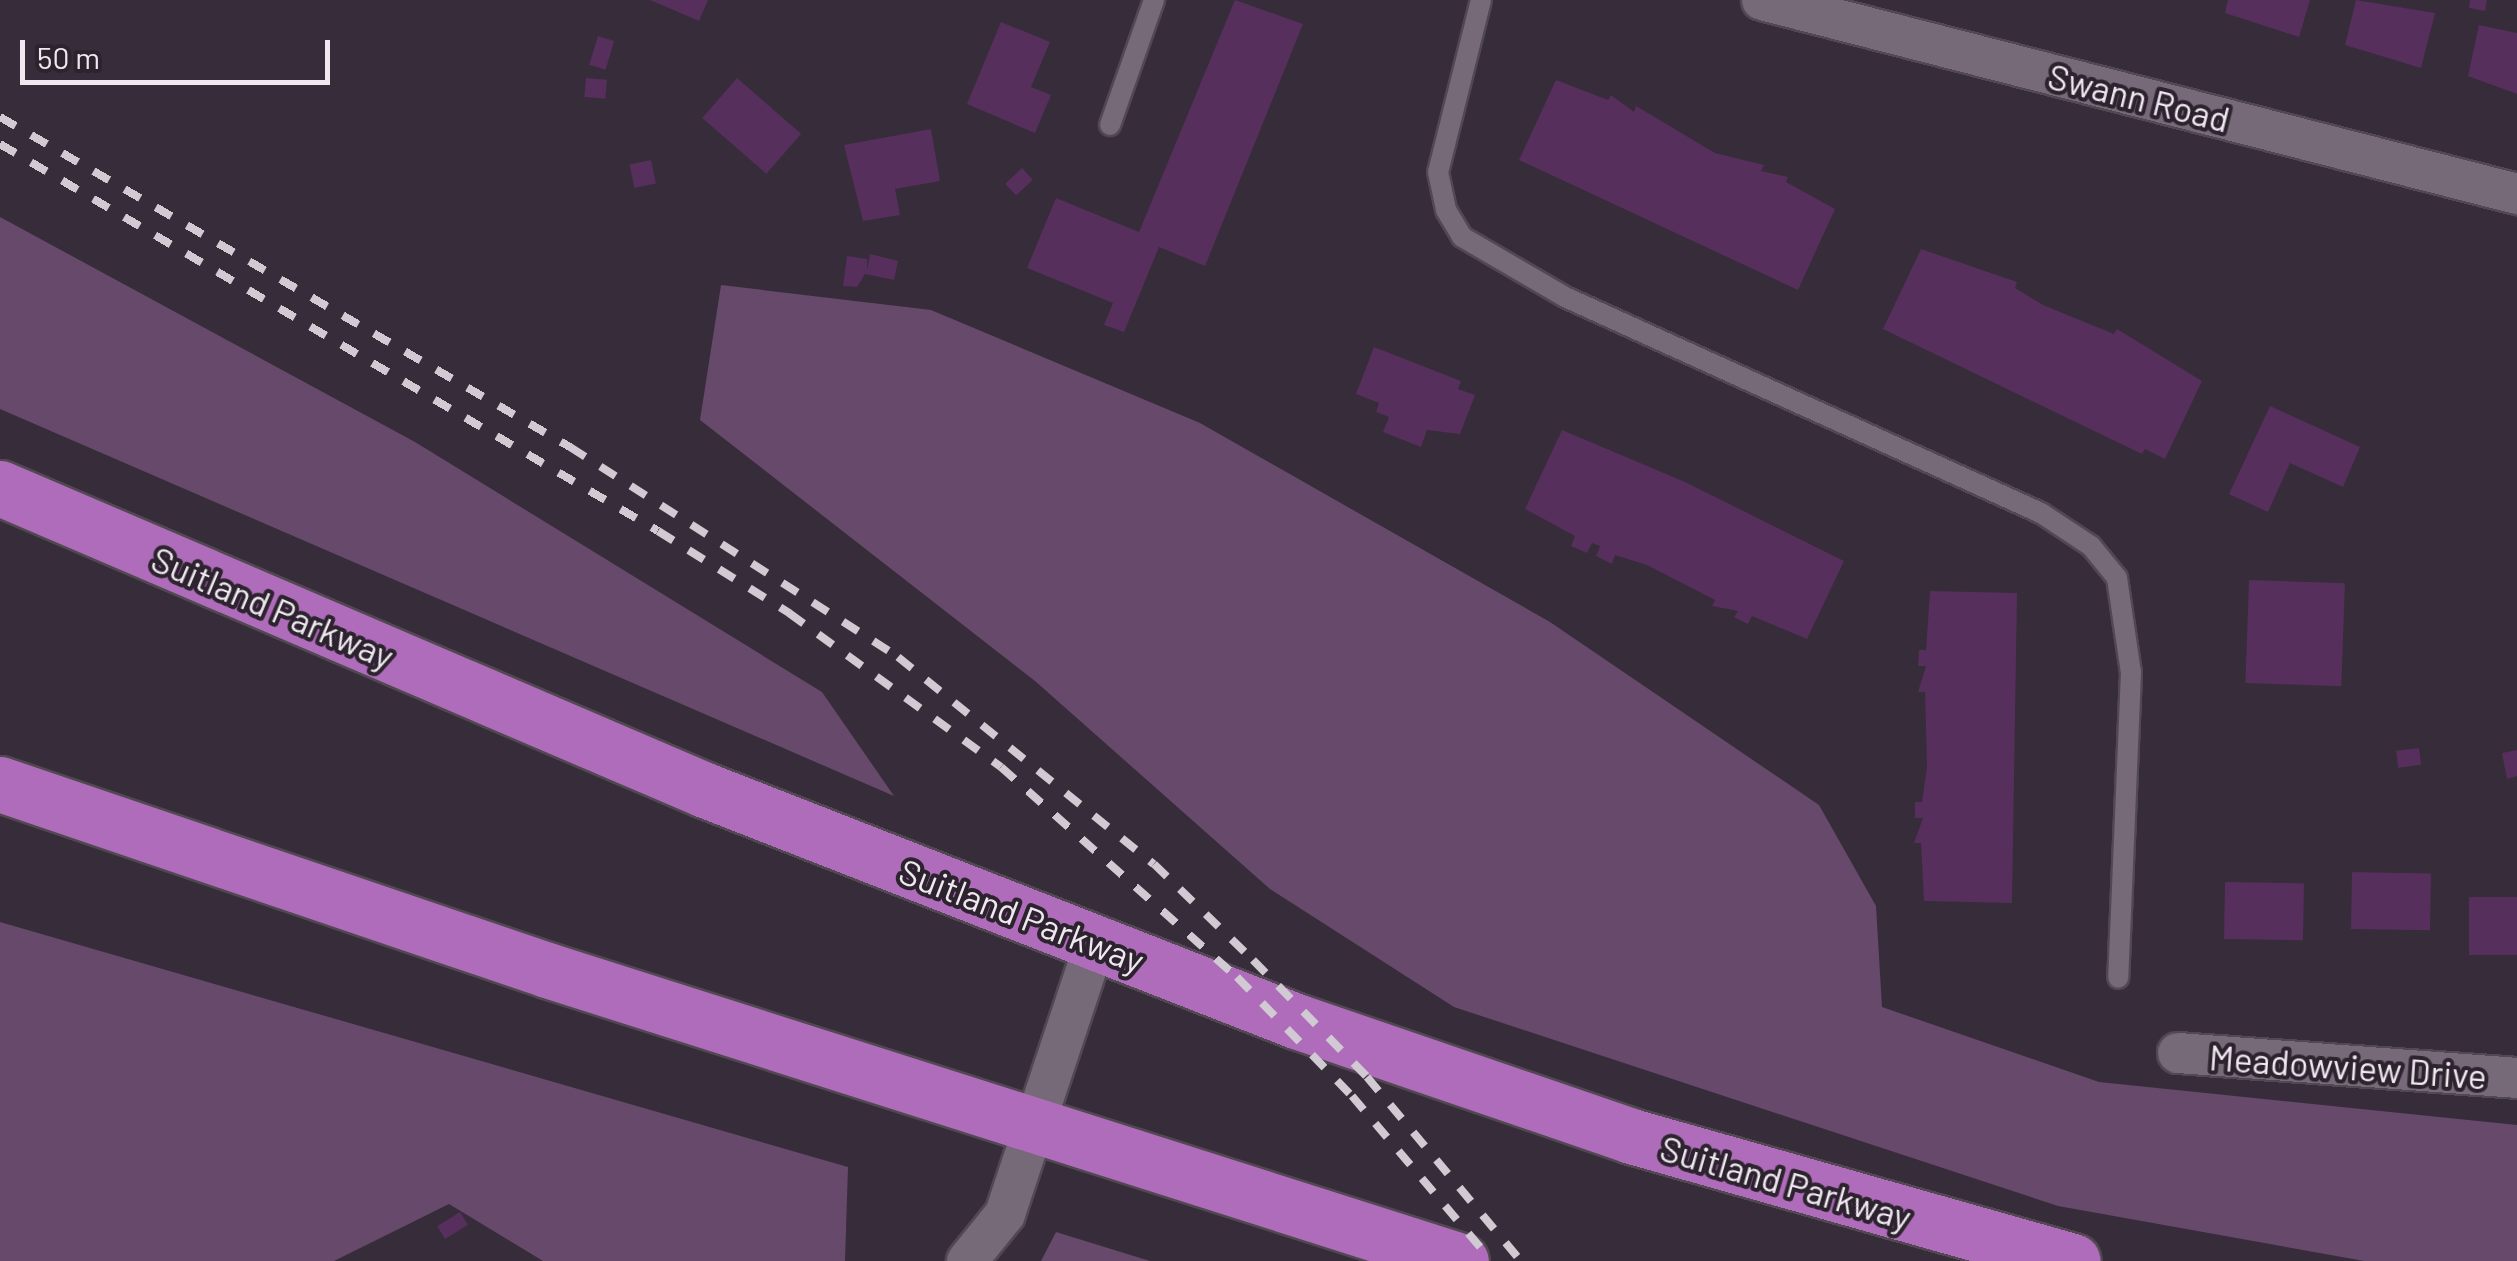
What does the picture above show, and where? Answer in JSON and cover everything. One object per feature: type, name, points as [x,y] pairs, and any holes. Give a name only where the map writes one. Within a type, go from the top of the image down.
[{"type":"highway","name":"Suitland Parkway","points":[[0,488],[453,685],[1095,943],[1597,1125],[2073,1261]]},
{"type":"highway","points":[[0,784],[1032,1128],[1461,1261]]},
{"type":"street","name":"Swann Road","points":[[1762,0],[2517,194]]},
{"type":"street","points":[[967,1261],[1005,1214],[1095,943]]},
{"type":"street","name":"Meadowview Drive","points":[[2178,1053],[2517,1078]]},
{"type":"lane","points":[[1110,125],[1154,0]]},
{"type":"lane","points":[[1481,0],[1438,172],[1446,210],[1462,237],[1566,297],[2042,513],[2091,546],[2118,578],[2131,673],[2118,978]]},
{"type":"shaded area","points":[[0,217],[415,442],[822,692],[894,796],[0,409]]},
{"type":"shaded area","points":[[721,285],[931,310],[1200,423],[1550,622],[1819,805],[1876,906],[1882,1007],[2099,1082],[2517,1125],[2517,1261],[2364,1261],[2058,1206],[1454,1007],[1270,889],[1035,681],[700,420]]},
{"type":"shaded area","points":[[0,922],[848,1167],[845,1261],[543,1261],[449,1204],[334,1261],[0,1261]]},
{"type":"shaded area","points":[[1056,1232],[1150,1261],[1041,1261]]},
{"type":"building","points":[[650,0],[708,0],[699,21]]},
{"type":"building","points":[[1235,0],[1303,24],[1205,266],[1159,247],[1124,332],[1104,325],[1113,303],[1027,268],[1056,198],[1139,232]]},
{"type":"building","points":[[2228,0],[2310,0],[2299,37],[2225,13]]},
{"type":"building","points":[[2356,0],[2435,13],[2421,68],[2345,45]]},
{"type":"building","points":[[2470,0],[2487,0],[2485,11],[2469,8]]},
{"type":"building","points":[[1001,22],[1050,42],[1031,87],[1051,95],[1035,133],[967,104]]},
{"type":"building","points":[[2479,25],[2517,33],[2517,94],[2468,76]]},
{"type":"building","points":[[598,36],[614,41],[605,70],[589,65]]},
{"type":"building","points":[[586,78],[607,80],[605,99],[584,97]]},
{"type":"building","points":[[737,78],[801,134],[766,174],[702,118]]},
{"type":"building","points":[[1556,80],[1608,100],[1611,95],[1634,112],[1636,106],[1715,153],[1764,165],[1761,171],[1788,177],[1786,182],[1835,209],[1798,290],[1519,160]]},
{"type":"building","points":[[931,129],[940,181],[895,189],[900,215],[863,221],[844,145]]},
{"type":"building","points":[[651,160],[656,183],[634,188],[629,165]]},
{"type":"building","points":[[1022,168],[1033,180],[1016,195],[1005,184]]},
{"type":"building","points":[[1921,249],[2017,282],[2015,288],[2043,305],[2114,334],[2117,329],[2202,381],[2165,459],[2145,449],[2142,454],[1883,329]]},
{"type":"building","points":[[870,254],[898,261],[894,280],[865,274],[857,287],[843,286],[847,256],[867,259],[867,270]]},
{"type":"building","points":[[1374,347],[1461,381],[1458,389],[1475,395],[1460,434],[1427,430],[1421,447],[1383,432],[1389,417],[1376,412],[1379,403],[1356,394]]},
{"type":"building","points":[[2270,406],[2360,447],[2343,487],[2290,463],[2268,512],[2229,494]]},
{"type":"building","points":[[1562,430],[1685,482],[1844,561],[1807,639],[1752,616],[1748,624],[1734,617],[1738,611],[1712,606],[1715,600],[1647,565],[1615,555],[1612,564],[1596,556],[1600,546],[1592,543],[1587,553],[1571,546],[1575,536],[1525,509]]},
{"type":"building","points":[[2249,580],[2345,583],[2341,686],[2245,683]]},
{"type":"building","points":[[1930,591],[2017,593],[2012,903],[1924,901],[1921,843],[1914,843],[1923,818],[1915,818],[1915,802],[1922,802],[1927,767],[1925,692],[1918,692],[1926,666],[1918,666],[1919,650],[1926,650]]},
{"type":"building","points":[[2419,748],[2421,765],[2398,768],[2396,751]]},
{"type":"building","points":[[2517,750],[2517,776],[2507,779],[2502,753]]},
{"type":"building","points":[[2352,872],[2431,873],[2430,930],[2351,929]]},
{"type":"building","points":[[2225,882],[2304,883],[2303,940],[2224,939]]},
{"type":"building","points":[[2469,897],[2517,897],[2517,955],[2469,955]]},
{"type":"building","points":[[460,1212],[468,1225],[445,1239],[437,1226]]},
{"type":"railway","points":[[0,117],[570,447],[898,657],[1154,864],[1367,1077],[1521,1261]]},
{"type":"railway","points":[[0,144],[658,531],[789,613],[1001,767],[1237,977],[1352,1096],[1492,1261]]}]
